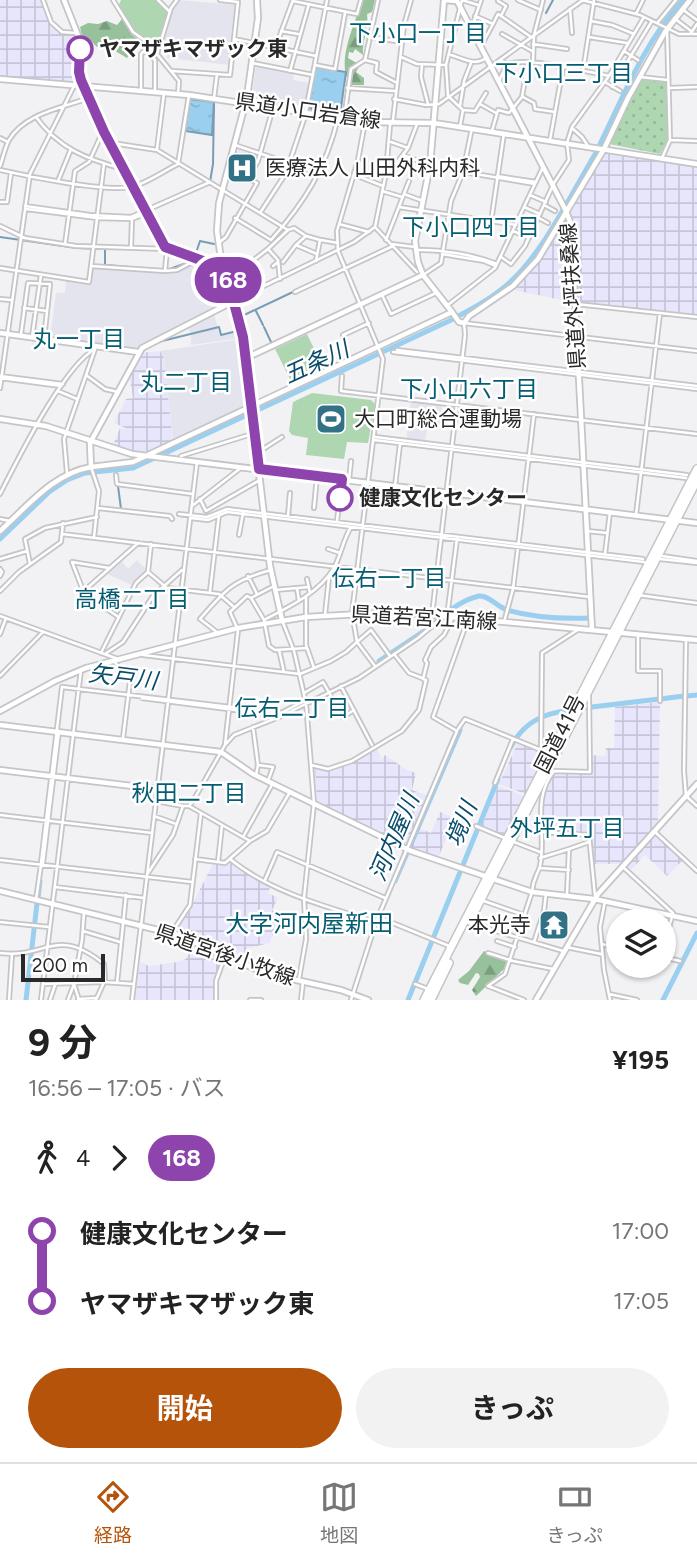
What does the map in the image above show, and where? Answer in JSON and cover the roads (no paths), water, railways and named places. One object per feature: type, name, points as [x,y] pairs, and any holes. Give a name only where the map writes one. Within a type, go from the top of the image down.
[{"type":"highway","name":"国道41号","points":[[509,840],[549,757],[588,692],[616,632],[638,596],[697,469]]},
{"type":"highway","name":"国道41号","points":[[424,1000],[674,519],[697,480]]},
{"type":"highway","name":"国道41号","points":[[430,1000],[490,877]]},
{"type":"street","points":[[43,0],[51,22],[61,32],[78,33]]},
{"type":"street","points":[[64,0],[78,33],[79,72],[83,86],[108,142],[167,249],[165,271]]},
{"type":"street","points":[[158,0],[170,12]]},
{"type":"street","points":[[157,54],[170,12],[177,0]]},
{"type":"street","points":[[172,71],[230,75],[238,1],[220,0]]},
{"type":"street","points":[[257,0],[255,43],[246,103],[217,215],[218,243],[246,358],[271,570],[282,620],[293,649],[306,701],[315,804],[304,898],[306,939],[300,1000]]},
{"type":"street","points":[[260,213],[286,173],[306,113],[327,0]]},
{"type":"street","points":[[276,47],[293,1],[357,14],[361,0]]},
{"type":"street","points":[[235,218],[271,240],[309,192],[341,118],[351,69],[365,60],[378,0]]},
{"type":"street","points":[[94,537],[99,491],[91,467],[91,441],[138,352],[147,344],[316,261],[375,228],[385,179],[404,25],[411,0]]},
{"type":"street","points":[[420,274],[416,249],[430,165],[444,0],[457,1],[459,6]]},
{"type":"street","points":[[478,5],[462,0],[446,65],[450,96],[462,108],[475,111],[486,93]]},
{"type":"street","points":[[471,28],[481,0]]},
{"type":"street","points":[[492,131],[496,113],[499,110],[509,113],[522,97],[533,36],[543,0]]},
{"type":"street","points":[[394,99],[435,105],[582,0],[636,14],[679,34],[697,34]]},
{"type":"street","points":[[604,6],[605,0]]},
{"type":"street","points":[[636,14],[643,0]]},
{"type":"street","points":[[658,24],[676,0]]},
{"type":"street","points":[[432,615],[462,360],[462,323],[507,291],[529,270],[566,210],[666,29],[691,0],[697,4]]},
{"type":"street","points":[[116,1],[133,32],[147,42],[179,81],[178,94]]},
{"type":"street","points":[[481,46],[506,6],[498,1]]},
{"type":"street","points":[[520,1],[541,10]]},
{"type":"street","points":[[583,71],[594,2]]},
{"type":"street","points":[[290,71],[309,4]]},
{"type":"street","name":"県道外坪扶桑線","points":[[459,6],[566,210],[572,230],[592,630]]},
{"type":"street","points":[[570,9],[572,33]]},
{"type":"street","points":[[682,9],[697,22],[691,33]]},
{"type":"street","points":[[315,65],[335,69],[346,12]]},
{"type":"street","points":[[475,16],[493,24]]},
{"type":"street","points":[[501,16],[533,36]]},
{"type":"street","points":[[501,257],[511,264],[529,238],[553,185],[569,160],[567,143],[572,128],[609,76],[644,17]]},
{"type":"street","points":[[674,18],[691,33]]},
{"type":"street","points":[[591,21],[612,25],[634,34]]},
{"type":"street","points":[[612,87],[652,21]]},
{"type":"street","points":[[662,158],[670,139],[666,29]]},
{"type":"street","points":[[281,31],[299,34]]},
{"type":"street","points":[[502,34],[532,51]]},
{"type":"street","points":[[371,37],[403,42]]},
{"type":"street","points":[[589,37],[628,44]]},
{"type":"street","points":[[234,40],[316,56]]},
{"type":"street","points":[[533,44],[566,49]]},
{"type":"street","points":[[141,91],[141,54],[144,51],[155,60],[155,92]]},
{"type":"street","points":[[624,51],[638,60]]},
{"type":"street","points":[[450,55],[471,63],[482,61],[486,57]]},
{"type":"street","points":[[401,57],[422,65],[446,65]]},
{"type":"street","points":[[365,60],[377,64],[376,72],[397,83]]},
{"type":"street","points":[[500,60],[507,64],[517,61],[530,62],[609,76]]},
{"type":"street","points":[[252,63],[313,75]]},
{"type":"street","points":[[460,126],[464,86],[471,63]]},
{"type":"street","points":[[499,82],[507,64]]},
{"type":"street","points":[[422,65],[421,77],[428,104]]},
{"type":"street","points":[[550,140],[563,68]]},
{"type":"street","points":[[214,98],[217,74]]},
{"type":"street","points":[[640,76],[669,80]]},
{"type":"street","name":"県道小口岩倉線","points":[[0,79],[189,95],[365,122],[418,121],[460,126],[697,164]]},
{"type":"street","points":[[605,82],[620,91]]},
{"type":"street","points":[[0,388],[30,177],[74,86]]},
{"type":"street","points":[[670,88],[697,87]]},
{"type":"street","points":[[347,88],[395,92]]},
{"type":"street","points":[[157,150],[164,93]]},
{"type":"street","points":[[178,164],[189,95]]},
{"type":"street","points":[[522,97],[534,103],[535,108],[555,112]]},
{"type":"street","points":[[89,98],[36,117],[13,135],[0,168],[30,177],[101,187],[133,187],[178,164]]},
{"type":"street","points":[[481,104],[496,113]]},
{"type":"street","points":[[218,243],[226,237],[257,183],[248,178],[260,153],[274,107]]},
{"type":"street","points":[[36,117],[50,134],[71,149],[90,160],[123,169]]},
{"type":"street","points":[[385,179],[408,148],[418,121]]},
{"type":"street","points":[[365,122],[355,175],[339,224],[338,249],[383,356],[352,613],[357,642],[376,666]]},
{"type":"street","points":[[246,358],[439,266],[451,201],[463,172],[471,128]]},
{"type":"street","points":[[572,128],[588,146]]},
{"type":"street","points":[[65,244],[76,170],[90,160],[103,131]]},
{"type":"street","points":[[491,222],[504,133]]},
{"type":"street","points":[[0,138],[8,142]]},
{"type":"street","points":[[98,139],[157,150],[288,230]]},
{"type":"street","points":[[670,139],[697,141]]},
{"type":"street","points":[[390,142],[408,148]]},
{"type":"street","points":[[235,145],[319,173]]},
{"type":"street","points":[[58,181],[71,149]]},
{"type":"street","points":[[402,155],[430,165]]},
{"type":"street","points":[[0,268],[89,282],[104,164]]},
{"type":"street","points":[[448,305],[497,265],[543,167]]},
{"type":"street","points":[[463,172],[536,183]]},
{"type":"street","points":[[0,202],[7,202],[11,173]]},
{"type":"street","points":[[355,175],[403,196],[423,201]]},
{"type":"street","points":[[386,240],[409,181]]},
{"type":"street","points":[[97,217],[131,217],[210,182]]},
{"type":"street","points":[[530,195],[555,211]]},
{"type":"street","points":[[25,207],[132,219],[146,211]]},
{"type":"street","points":[[399,207],[516,225]]},
{"type":"street","points":[[524,207],[548,223]]},
{"type":"street","points":[[131,248],[132,219]]},
{"type":"street","points":[[519,219],[534,226]]},
{"type":"street","points":[[339,224],[370,233]]},
{"type":"street","points":[[0,226],[21,237],[65,244],[167,249],[225,271],[255,259],[288,230],[295,228],[306,236],[338,243]]},
{"type":"street","points":[[375,228],[420,274],[462,323],[697,351]]},
{"type":"street","points":[[513,231],[529,238]]},
{"type":"street","points":[[273,266],[281,262],[306,236]]},
{"type":"street","points":[[316,261],[320,240]]},
{"type":"street","points":[[296,245],[317,254]]},
{"type":"street","points":[[295,292],[392,245],[458,255],[497,265]]},
{"type":"street","points":[[268,249],[281,262],[280,279]]},
{"type":"street","points":[[442,253],[497,265]]},
{"type":"street","points":[[91,266],[165,271],[177,270],[196,260]]},
{"type":"street","points":[[32,337],[41,274]]},
{"type":"street","points":[[20,336],[28,283],[40,283],[51,286],[44,339]]},
{"type":"street","points":[[382,295],[391,314],[436,292]]},
{"type":"street","points":[[0,299],[12,300]]},
{"type":"street","points":[[576,304],[697,317]]},
{"type":"street","points":[[24,308],[47,311]]},
{"type":"street","points":[[0,531],[40,493],[67,475],[91,467],[127,464],[149,456],[453,313]]},
{"type":"street","points":[[636,515],[660,313]]},
{"type":"street","points":[[344,335],[369,323]]},
{"type":"street","points":[[0,333],[138,352]]},
{"type":"street","points":[[67,475],[64,440],[96,348]]},
{"type":"street","points":[[0,494],[58,391],[76,364],[96,348]]},
{"type":"street","points":[[395,351],[697,388]]},
{"type":"street","points":[[86,375],[105,389],[106,387],[117,392]]},
{"type":"street","points":[[342,376],[341,391],[697,434]]},
{"type":"street","points":[[1,377],[62,385]]},
{"type":"street","points":[[58,391],[78,399]]},
{"type":"street","points":[[504,622],[513,587],[534,414]]},
{"type":"street","points":[[0,419],[38,425],[129,453],[149,456],[697,523]]},
{"type":"street","points":[[181,456],[255,433]]},
{"type":"street","points":[[257,453],[282,437]]},
{"type":"street","points":[[374,439],[452,448]]},
{"type":"street","points":[[374,439],[687,476]]},
{"type":"street","points":[[395,486],[400,443]]},
{"type":"street","points":[[349,480],[351,461]]},
{"type":"street","points":[[132,1000],[197,462]]},
{"type":"street","points":[[192,506],[242,467]]},
{"type":"street","points":[[116,475],[117,484],[193,494]]},
{"type":"street","points":[[314,508],[317,476]]},
{"type":"street","points":[[337,522],[342,479]]},
{"type":"street","points":[[200,499],[206,511],[260,480]]},
{"type":"street","points":[[288,516],[290,493]]},
{"type":"street","points":[[98,508],[170,516],[172,519]]},
{"type":"street","points":[[190,517],[208,517],[227,509],[352,527],[364,526]]},
{"type":"street","points":[[179,514],[208,520],[227,512],[288,516],[441,536],[644,561],[605,554],[588,554]]},
{"type":"street","points":[[605,554],[610,512]]},
{"type":"street","points":[[239,535],[243,513]]},
{"type":"street","points":[[209,593],[219,515]]},
{"type":"street","points":[[30,564],[25,539],[45,527],[97,517]]},
{"type":"street","points":[[0,519],[12,521]]},
{"type":"street","points":[[0,592],[30,564],[61,542],[63,523]]},
{"type":"street","points":[[264,622],[299,601],[328,576],[352,527]]},
{"type":"street","points":[[587,531],[607,533]]},
{"type":"street","points":[[62,534],[590,597]]},
{"type":"street","points":[[441,536],[518,545]]},
{"type":"street","points":[[448,609],[457,539]]},
{"type":"street","points":[[84,591],[138,543]]},
{"type":"street","points":[[103,653],[136,583],[148,572],[151,544]]},
{"type":"street","points":[[328,549],[340,553]]},
{"type":"street","points":[[0,559],[27,551]]},
{"type":"street","points":[[661,558],[697,562]]},
{"type":"street","points":[[108,568],[72,562],[84,591],[92,600],[118,617]]},
{"type":"street","points":[[0,569],[0,576]]},
{"type":"street","points":[[103,653],[123,642],[153,596],[184,569]]},
{"type":"street","points":[[218,633],[200,619],[220,595],[248,576],[271,570]]},
{"type":"street","points":[[148,572],[164,586],[220,595],[234,607]]},
{"type":"street","points":[[248,576],[257,594]]},
{"type":"street","points":[[325,615],[328,576]]},
{"type":"street","points":[[307,579],[307,648],[314,668]]},
{"type":"street","points":[[0,581],[5,587]]},
{"type":"street","points":[[225,745],[238,628],[230,612],[247,596],[251,598],[275,588],[309,587]]},
{"type":"street","points":[[297,589],[299,601]]},
{"type":"street","points":[[638,596],[697,602]]},
{"type":"street","points":[[251,598],[264,622],[272,649],[307,648]]},
{"type":"street","name":"県道若宮江南線","points":[[0,711],[80,670],[264,622],[325,615],[398,612],[697,640]]},
{"type":"street","points":[[0,616],[116,660],[130,681],[123,740]]},
{"type":"street","points":[[229,708],[281,713],[359,678],[421,636],[444,616]]},
{"type":"street","points":[[423,678],[428,663],[425,660],[426,655],[444,635],[453,617]]},
{"type":"street","points":[[0,634],[6,618]]},
{"type":"street","points":[[458,729],[433,717],[468,619]]},
{"type":"street","points":[[541,751],[542,653],[579,629]]},
{"type":"street","points":[[140,653],[300,674],[346,652],[371,630],[409,673],[426,680],[419,710],[402,731],[352,761],[328,769],[311,765]]},
{"type":"street","points":[[0,676],[43,632]]},
{"type":"street","points":[[638,635],[638,671],[660,671],[660,700]]},
{"type":"street","points":[[686,639],[684,771],[686,796],[697,806]]},
{"type":"street","points":[[279,650],[284,672]]},
{"type":"street","points":[[0,666],[7,669]]},
{"type":"street","points":[[41,1000],[80,670]]},
{"type":"street","points":[[304,693],[323,682],[343,717],[354,710]]},
{"type":"street","points":[[341,686],[373,747]]},
{"type":"street","points":[[36,900],[62,687],[281,716]]},
{"type":"street","points":[[524,1000],[488,986],[505,974],[519,937],[533,880],[540,868],[542,793],[553,772],[590,772],[591,707],[588,692]]},
{"type":"street","points":[[189,806],[225,745],[234,735],[281,716],[306,701]]},
{"type":"street","points":[[351,1000],[378,917],[458,729],[465,719],[515,739],[549,757]]},
{"type":"street","points":[[0,726],[221,752],[256,775],[407,849],[532,892],[594,899],[636,908]]},
{"type":"street","points":[[253,727],[258,765],[256,775]]},
{"type":"street","points":[[495,783],[515,739]]},
{"type":"street","points":[[243,837],[271,782],[273,767],[258,765]]},
{"type":"street","points":[[0,770],[157,789]]},
{"type":"street","points":[[536,1000],[594,899],[697,783]]},
{"type":"street","points":[[195,859],[225,863],[250,841],[267,831],[290,792]]},
{"type":"street","points":[[156,801],[189,806],[250,841]]},
{"type":"street","points":[[147,876],[173,835],[183,806]]},
{"type":"street","points":[[171,934],[190,905],[201,812]]},
{"type":"street","points":[[0,815],[152,833]]},
{"type":"street","points":[[154,816],[176,824]]},
{"type":"street","points":[[218,862],[222,825]]},
{"type":"street","points":[[478,827],[540,852]]},
{"type":"street","points":[[654,831],[697,871]]},
{"type":"street","points":[[541,832],[589,835],[594,899]]},
{"type":"street","points":[[540,858],[589,842]]},
{"type":"street","points":[[567,896],[569,849]]},
{"type":"street","points":[[265,880],[277,852],[386,898]]},
{"type":"street","points":[[0,859],[192,882]]},
{"type":"street","points":[[230,859],[247,872],[304,898],[376,922]]},
{"type":"street","points":[[621,866],[668,908]]},
{"type":"street","points":[[540,868],[569,870]]},
{"type":"street","points":[[55,887],[144,898]]},
{"type":"street","name":"県道宮後小牧線","points":[[0,891],[171,934],[265,973],[353,993],[368,1000]]},
{"type":"street","points":[[534,943],[544,911],[545,893]]},
{"type":"street","points":[[117,983],[125,895]]},
{"type":"street","points":[[481,900],[525,916]]},
{"type":"street","points":[[605,901],[600,928],[610,1000]]},
{"type":"street","points":[[68,1000],[74,984],[84,912]]},
{"type":"street","points":[[378,917],[451,947]]},
{"type":"street","points":[[676,917],[697,921]]},
{"type":"street","points":[[0,922],[50,928]]},
{"type":"street","points":[[469,923],[534,943],[602,954]]},
{"type":"street","points":[[83,931],[121,943]]},
{"type":"street","points":[[498,942],[515,947]]},
{"type":"street","points":[[0,953],[12,954],[59,944],[80,947],[103,962],[103,982],[96,999],[79,999],[74,984]]},
{"type":"street","points":[[601,944],[606,945]]},
{"type":"street","points":[[488,953],[509,961],[553,969]]},
{"type":"street","points":[[9,1000],[12,954]]},
{"type":"street","points":[[216,1000],[216,981],[226,956]]},
{"type":"street","points":[[676,960],[680,961]]},
{"type":"street","points":[[43,985],[103,982],[134,985]]},
{"type":"street","points":[[415,984],[429,990]]},
{"type":"street","points":[[50,1000],[55,985]]},
{"type":"street","points":[[609,994],[637,1000]]},
{"type":"street","points":[[250,1000],[261,1000]]},
{"type":"water","points":[[315,67],[346,72],[340,115],[308,108]]},
{"type":"water","points":[[190,99],[214,102],[212,135],[185,131]]},
{"type":"waterway","points":[[546,13],[553,0]]},
{"type":"waterway","name":"五条川","points":[[600,144],[646,51],[683,0]]},
{"type":"waterway","points":[[210,182],[214,103]]},
{"type":"waterway","name":"五条川","points":[[0,539],[49,492],[67,480],[85,473],[133,468],[449,321],[488,299],[509,283],[534,255],[597,151]]},
{"type":"waterway","points":[[19,240],[24,207]]},
{"type":"waterway","points":[[0,237],[77,248],[105,249],[105,265],[167,270],[192,261]]},
{"type":"waterway","points":[[195,256],[200,241],[214,244]]},
{"type":"waterway","points":[[240,317],[295,291]]},
{"type":"waterway","points":[[256,311],[263,325]]},
{"type":"waterway","points":[[158,342],[219,327],[221,335],[237,331],[235,319]]},
{"type":"waterway","points":[[264,327],[271,342]]},
{"type":"waterway","points":[[109,350],[135,354]]},
{"type":"waterway","points":[[61,385],[64,385],[71,374]]},
{"type":"waterway","points":[[118,486],[123,509]]},
{"type":"waterway","points":[[180,516],[189,517]]},
{"type":"waterway","points":[[281,517],[473,540]]},
{"type":"waterway","points":[[662,558],[675,559]]},
{"type":"waterway","name":"矢戸川","points":[[432,625],[460,604],[479,596],[486,597],[507,610],[528,615],[590,618]]},
{"type":"waterway","name":"矢戸川","points":[[379,661],[424,631]]},
{"type":"waterway","name":"境川","points":[[686,696],[697,695]]},
{"type":"waterway","name":"境川","points":[[660,699],[684,696]]},
{"type":"waterway","name":"境川","points":[[592,707],[659,699]]},
{"type":"waterway","name":"境川","points":[[511,747],[525,727],[534,721],[566,710],[590,707]]},
{"type":"waterway","name":"河内屋川","points":[[395,881],[460,730]]},
{"type":"waterway","name":"境川","points":[[408,1000],[498,779]]},
{"type":"waterway","name":"矢戸川","points":[[38,898],[40,881]]},
{"type":"waterway","name":"矢戸川","points":[[26,1000],[37,903]]},
{"type":"waterway","points":[[663,1000],[697,933]]},
{"type":"place","name":"ヤマザキマザック東","points":[[80,49]]},
{"type":"place","name":"医療法人 山田外科内科","points":[[242,168]]},
{"type":"place","name":"大口町総合運動場","points":[[331,419]]},
{"type":"place","name":"健康文化センター","points":[[340,498]]},
{"type":"place","name":"本光寺","points":[[554,925]]},
{"type":"district","name":"下小口一丁目","points":[[418,33]]},
{"type":"district","name":"下小口三丁目","points":[[564,73]]},
{"type":"district","name":"下小口四丁目","points":[[471,227]]},
{"type":"district","name":"丸一丁目","points":[[79,339]]},
{"type":"district","name":"丸二丁目","points":[[186,382]]},
{"type":"district","name":"下小口六丁目","points":[[469,389]]},
{"type":"district","name":"伝右一丁目","points":[[389,578]]},
{"type":"district","name":"高橋二丁目","points":[[132,599]]},
{"type":"district","name":"伝右二丁目","points":[[292,708]]},
{"type":"district","name":"秋田二丁目","points":[[189,793]]},
{"type":"district","name":"外坪五丁目","points":[[567,828]]},
{"type":"district","name":"大字河内屋新田","points":[[309,924]]}]
